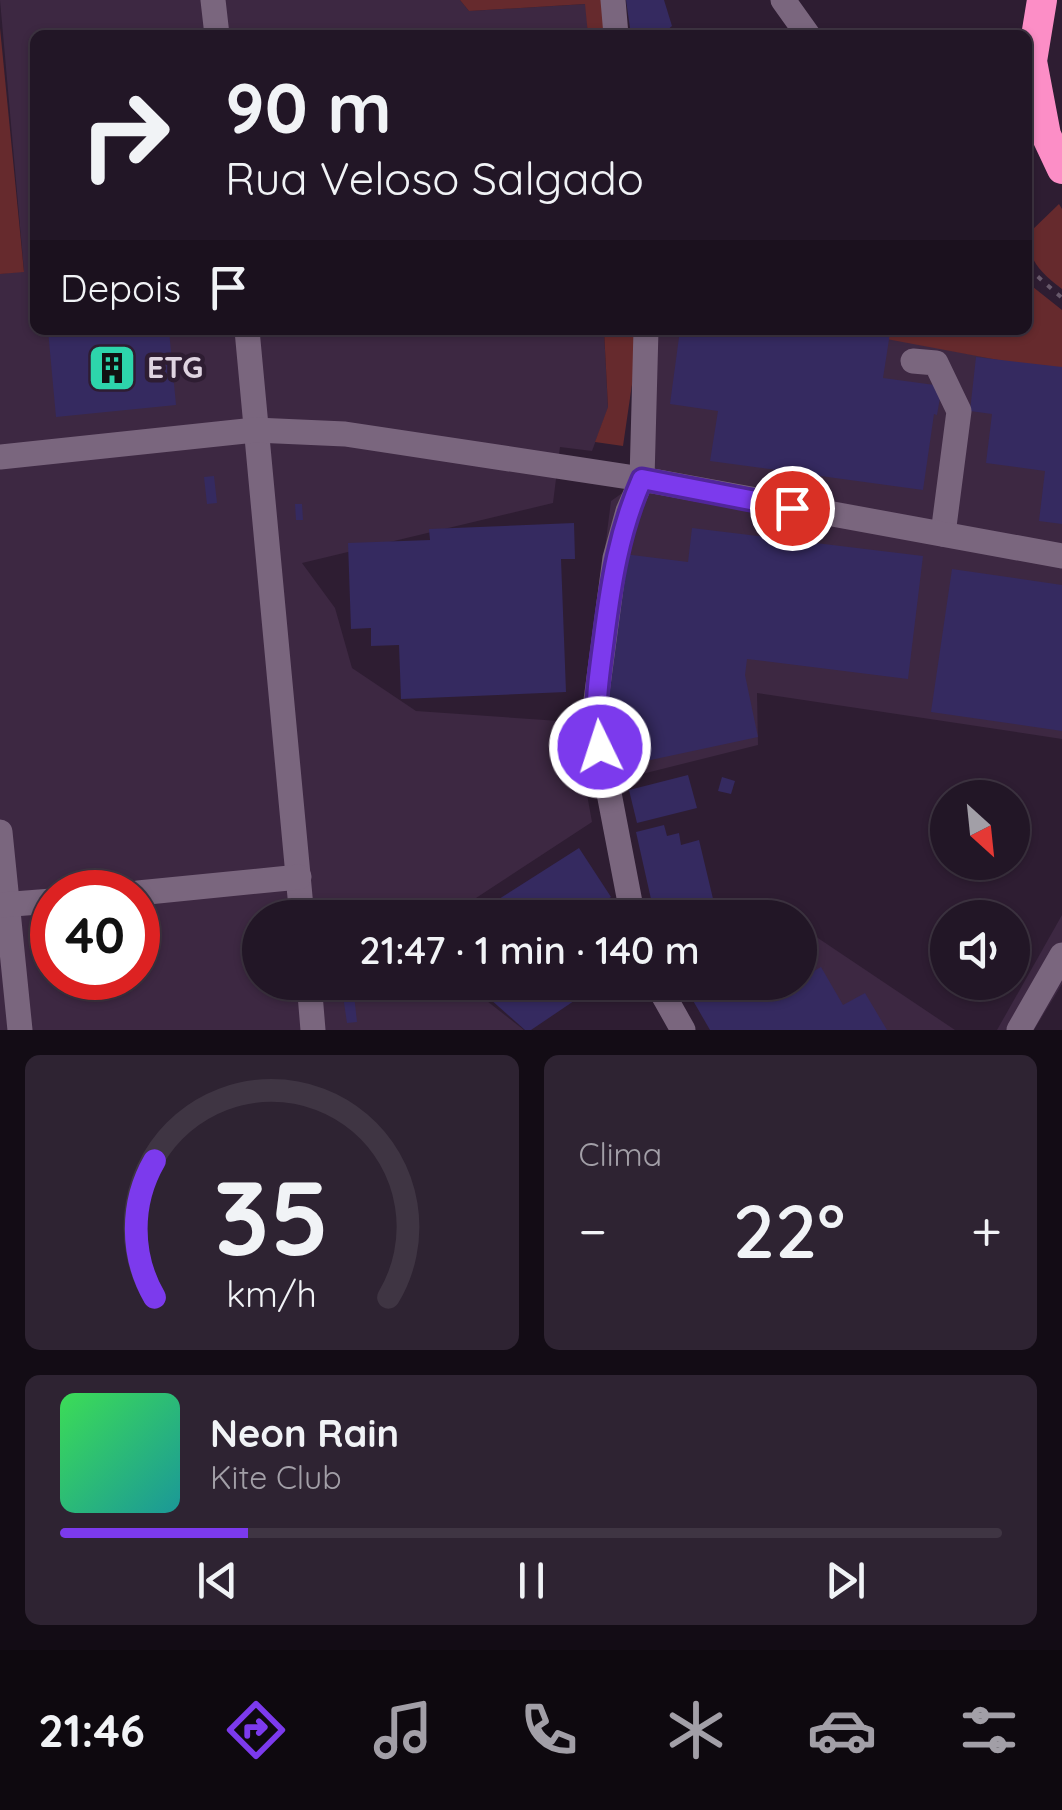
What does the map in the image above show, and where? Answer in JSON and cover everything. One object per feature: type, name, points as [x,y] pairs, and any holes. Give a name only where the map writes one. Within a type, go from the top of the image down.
[{"type":"highway","points":[[1040,15],[1062,118]]},
{"type":"highway","points":[[1040,15],[1032,61],[1046,135],[1062,168]]},
{"type":"street","points":[[213,0],[216,30]]},
{"type":"street","points":[[613,0],[616,30]]},
{"type":"street","points":[[783,0],[804,30]]},
{"type":"street","points":[[247,335],[300,900]]},
{"type":"street","points":[[630,900],[594,715],[615,558],[642,479],[646,335]]},
{"type":"street","points":[[912,361],[936,363],[959,411],[943,534]]},
{"type":"street","points":[[0,457],[255,430],[345,434],[642,479],[1062,556]]},
{"type":"street","points":[[0,832],[4,905],[20,1030]]},
{"type":"street","points":[[160,890],[298,877]]},
{"type":"street","points":[[4,905],[30,902]]},
{"type":"street","points":[[1019,1030],[1062,955]]},
{"type":"street","points":[[311,1000],[314,1030]]},
{"type":"street","points":[[666,1000],[683,1030]]},
{"type":"path","points":[[1032,272],[1062,298]]},
{"type":"shaded area","points":[[0,0],[460,0],[469,11],[586,4],[588,30],[30,30],[30,335],[604,335],[608,408],[592,451],[560,447],[553,503],[302,563],[335,608],[352,668],[416,711],[574,722],[592,822],[473,900],[242,900],[242,1000],[486,1000],[524,1030],[0,1030],[0,274],[24,271]]},
{"type":"shaded area","points":[[460,0],[604,0],[607,30],[588,30],[585,4],[469,11]]},
{"type":"shaded area","points":[[0,28],[24,272],[0,274]]},
{"type":"shaded area","points":[[1059,204],[1062,289],[1037,266],[1032,255],[1032,230]]},
{"type":"shaded area","points":[[1032,286],[1062,310],[1062,372],[865,335],[1032,335]]},
{"type":"shaded area","points":[[604,335],[636,335],[637,350],[623,446],[595,442],[608,407]]},
{"type":"shaded area","points":[[646,335],[871,335],[1062,372],[1062,739],[757,693],[758,745],[622,779],[583,721],[611,501],[642,479]]},
{"type":"shaded area","points":[[1062,915],[1062,984],[1034,1030],[997,1030],[1014,1000],[1030,1000],[1030,972]]},
{"type":"shaded area","points":[[817,937],[955,1030],[724,1030],[707,1000],[817,1000]]},
{"type":"building","points":[[626,0],[664,0],[672,26],[667,30],[630,30]]},
{"type":"building","name":"ETG","points":[[48,335],[169,335],[176,405],[56,417]]},
{"type":"building","points":[[679,335],[890,335],[883,378],[942,386],[923,490],[710,461],[718,411],[670,404]]},
{"type":"building","points":[[976,357],[1062,367],[1062,524],[1039,521],[1045,471],[986,463],[992,414],[970,411]]},
{"type":"building","points":[[214,476],[217,503],[207,504],[204,477]]},
{"type":"building","points":[[295,504],[302,504],[303,520],[296,520]]},
{"type":"building","points":[[574,523],[575,559],[561,559],[566,692],[401,699],[399,645],[371,646],[371,628],[351,629],[348,543],[430,540],[429,529]]},
{"type":"building","points":[[692,528],[923,556],[908,679],[747,659],[745,675],[758,737],[618,767],[602,689],[624,554],[688,562]]},
{"type":"building","points":[[952,569],[1062,585],[1062,731],[931,712]]},
{"type":"building","points":[[688,775],[697,808],[637,823],[629,790]]},
{"type":"building","points":[[722,777],[735,781],[731,794],[718,791]]},
{"type":"building","points":[[664,825],[667,836],[679,833],[681,845],[699,840],[713,900],[651,900],[636,832]]},
{"type":"building","points":[[579,848],[611,897],[607,900],[497,900]]},
{"type":"building","points":[[821,967],[843,1005],[865,993],[887,1030],[710,1030],[693,1000],[817,1000],[817,969]]},
{"type":"building","points":[[344,1000],[355,1000],[357,1022],[347,1023]]},
{"type":"building","points":[[491,1000],[575,1000],[531,1030],[525,1030]]},
{"type":"place","name":"ETG","points":[[112,368]]},
{"type":"route","points":[[600,747],[594,715],[615,558],[642,479],[792,508]]}]
